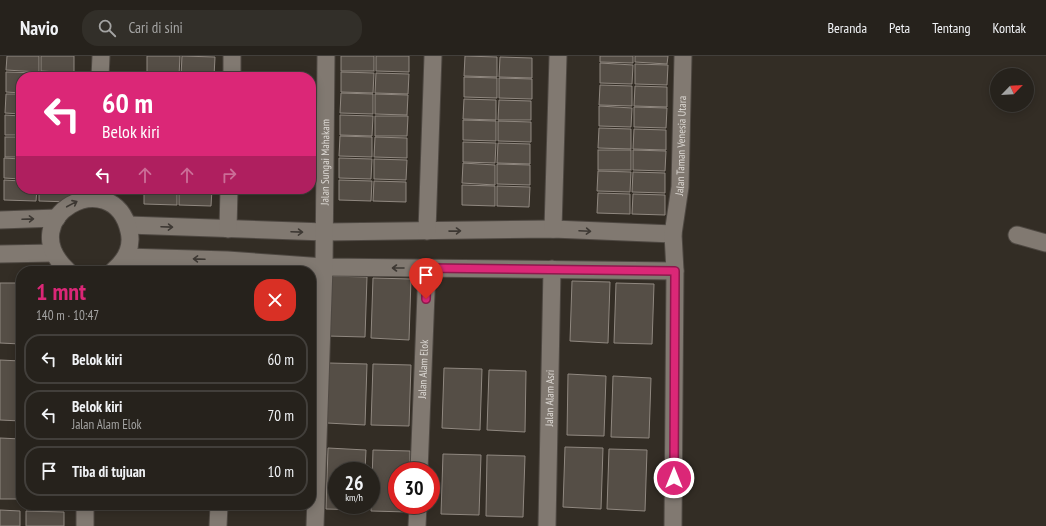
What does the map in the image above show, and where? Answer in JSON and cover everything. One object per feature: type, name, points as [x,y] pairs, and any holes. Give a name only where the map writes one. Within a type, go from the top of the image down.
[{"type":"street","points":[[100,72],[101,56]]},
{"type":"street","points":[[232,56],[232,72]]},
{"type":"street","name":"Jalan Sungai Mahakam","points":[[316,497],[325,232],[326,56]]},
{"type":"street","points":[[427,231],[433,56]]},
{"type":"street","points":[[553,229],[558,56]]},
{"type":"street","name":"Jalan Taman Venesia Utara","points":[[673,526],[675,271],[673,234],[680,186],[683,56]]},
{"type":"street","points":[[62,266],[59,263],[54,253],[51,241],[52,229],[57,218],[64,209],[74,202],[96,194],[106,202],[116,207],[123,215],[128,225],[130,246],[126,257],[118,266]]},
{"type":"street","points":[[228,229],[229,194]]},
{"type":"street","points":[[0,220],[57,218]]},
{"type":"street","points":[[128,225],[325,232],[553,229],[673,234]]},
{"type":"street","points":[[1017,235],[1046,243]]},
{"type":"street","points":[[0,254],[54,253]]},
{"type":"street","points":[[126,257],[227,265],[276,266]]},
{"type":"street","points":[[316,267],[675,271]]},
{"type":"street","name":"Jalan Alam Elok","points":[[419,462],[427,268]]},
{"type":"street","name":"Jalan Alam Asri","points":[[547,526],[552,269]]},
{"type":"street","points":[[84,526],[85,510]]},
{"type":"street","points":[[218,526],[219,510]]},
{"type":"street","name":"Jalan Sungai Mahakam","points":[[315,526],[316,510]]},
{"type":"street","points":[[417,526],[418,514]]},
{"type":"building","points":[[7,56],[39,56],[39,72],[6,70]]},
{"type":"building","points":[[41,56],[74,56],[74,72],[41,71]]},
{"type":"building","points":[[147,56],[180,56],[179,72],[147,72]]},
{"type":"building","points":[[182,56],[215,57],[214,72],[181,72]]},
{"type":"building","points":[[341,56],[374,56],[374,71],[341,71]]},
{"type":"building","points":[[376,56],[409,56],[409,72],[376,71]]},
{"type":"building","points":[[465,56],[497,57],[497,77],[464,76]]},
{"type":"building","points":[[600,56],[633,56],[633,63],[600,62]]},
{"type":"building","points":[[635,56],[668,56],[667,64],[635,62]]},
{"type":"building","points":[[500,57],[532,58],[532,78],[499,77]]},
{"type":"building","points":[[600,63],[633,65],[632,84],[600,83]]},
{"type":"building","points":[[635,64],[668,65],[667,85],[635,84]]},
{"type":"building","points":[[6,72],[16,72],[16,93],[6,92]]},
{"type":"building","points":[[341,72],[374,73],[373,93],[341,92]]},
{"type":"building","points":[[376,73],[409,74],[408,94],[375,93]]},
{"type":"building","points":[[464,77],[497,78],[497,98],[464,97]]},
{"type":"building","points":[[499,78],[532,79],[532,99],[499,98]]},
{"type":"building","points":[[600,85],[632,86],[632,106],[599,105]]},
{"type":"building","points":[[635,86],[667,87],[667,107],[634,106]]},
{"type":"building","points":[[341,93],[373,94],[373,114],[340,113]]},
{"type":"building","points":[[6,94],[16,94],[16,114],[5,113]]},
{"type":"building","points":[[375,94],[408,95],[407,115],[375,114]]},
{"type":"building","points":[[464,99],[496,100],[496,120],[463,119]]},
{"type":"building","points":[[499,100],[531,101],[531,120],[498,120]]},
{"type":"building","points":[[599,106],[632,108],[631,127],[599,126]]},
{"type":"building","points":[[634,107],[667,108],[666,128],[634,127]]},
{"type":"building","points":[[5,115],[16,116],[16,135],[5,135]]},
{"type":"building","points":[[340,115],[373,116],[372,136],[340,135]]},
{"type":"building","points":[[375,116],[408,116],[407,136],[375,136]]},
{"type":"building","points":[[463,120],[496,121],[496,141],[463,140]]},
{"type":"building","points":[[498,121],[531,122],[531,142],[498,141]]},
{"type":"building","points":[[599,128],[631,129],[631,149],[598,148]]},
{"type":"building","points":[[634,129],[666,130],[666,150],[633,149]]},
{"type":"building","points":[[340,136],[372,137],[372,157],[339,156]]},
{"type":"building","points":[[5,137],[16,137],[16,157],[5,157]]},
{"type":"building","points":[[375,137],[407,138],[407,158],[374,157]]},
{"type":"building","points":[[463,142],[496,143],[495,163],[463,162]]},
{"type":"building","points":[[498,143],[530,144],[530,164],[497,163]]},
{"type":"building","points":[[598,150],[631,150],[631,170],[598,170]]},
{"type":"building","points":[[633,150],[666,151],[665,171],[633,170]]},
{"type":"building","points":[[4,158],[16,159],[16,179],[4,178]]},
{"type":"building","points":[[339,158],[372,159],[371,179],[339,178]]},
{"type":"building","points":[[374,159],[407,160],[406,180],[374,179]]},
{"type":"building","points":[[463,163],[495,165],[495,185],[462,183]]},
{"type":"building","points":[[497,164],[530,165],[530,185],[497,184]]},
{"type":"building","points":[[598,171],[631,172],[630,192],[597,191]]},
{"type":"building","points":[[633,172],[665,173],[665,193],[632,192]]},
{"type":"building","points":[[4,180],[16,181],[16,194],[37,194],[36,201],[4,200]]},
{"type":"building","points":[[339,180],[372,181],[371,201],[339,200]]},
{"type":"building","points":[[374,181],[406,182],[406,202],[373,201]]},
{"type":"building","points":[[462,185],[495,186],[495,206],[462,205]]},
{"type":"building","points":[[497,186],[530,187],[529,207],[497,206]]},
{"type":"building","points":[[598,193],[630,194],[630,214],[597,213]]},
{"type":"building","points":[[39,194],[72,194],[71,202],[39,201]]},
{"type":"building","points":[[144,194],[177,194],[177,205],[144,204]]},
{"type":"building","points":[[179,194],[212,194],[211,206],[179,205]]},
{"type":"building","points":[[633,194],[665,195],[665,215],[632,214]]},
{"type":"building","points":[[329,276],[367,277],[365,337],[327,336]]},
{"type":"building","points":[[373,278],[411,279],[409,340],[371,338]]},
{"type":"building","points":[[572,281],[610,282],[608,343],[570,341]]},
{"type":"building","points":[[0,283],[16,283],[16,344],[0,343]]},
{"type":"building","points":[[616,283],[654,284],[652,344],[614,343]]},
{"type":"building","points":[[0,360],[16,361],[16,421],[0,420]]},
{"type":"building","points":[[329,363],[367,364],[365,425],[327,423]]},
{"type":"building","points":[[373,364],[411,365],[409,426],[371,425]]},
{"type":"building","points":[[444,368],[482,369],[480,430],[442,428]]},
{"type":"building","points":[[489,370],[526,371],[525,432],[487,430]]},
{"type":"building","points":[[568,374],[606,376],[604,436],[567,435]]},
{"type":"building","points":[[613,376],[651,378],[649,438],[611,437]]},
{"type":"building","points":[[0,438],[16,439],[16,499],[0,499]]},
{"type":"building","points":[[565,447],[603,448],[601,509],[563,507]]},
{"type":"building","points":[[328,448],[366,450],[365,462],[328,462],[328,509],[326,509]]},
{"type":"building","points":[[609,449],[647,450],[645,511],[607,509]]},
{"type":"building","points":[[373,450],[410,451],[410,462],[388,462],[388,511],[380,511],[380,462],[373,462]]},
{"type":"building","points":[[443,454],[481,455],[479,515],[441,514]]},
{"type":"building","points":[[487,455],[525,456],[523,517],[486,516]]},
{"type":"building","points":[[0,510],[20,511],[20,526],[0,526]]},
{"type":"building","points":[[26,511],[64,512],[64,526],[26,526]]},
{"type":"route","points":[[426,299],[427,268],[675,271],[674,478]]}]
